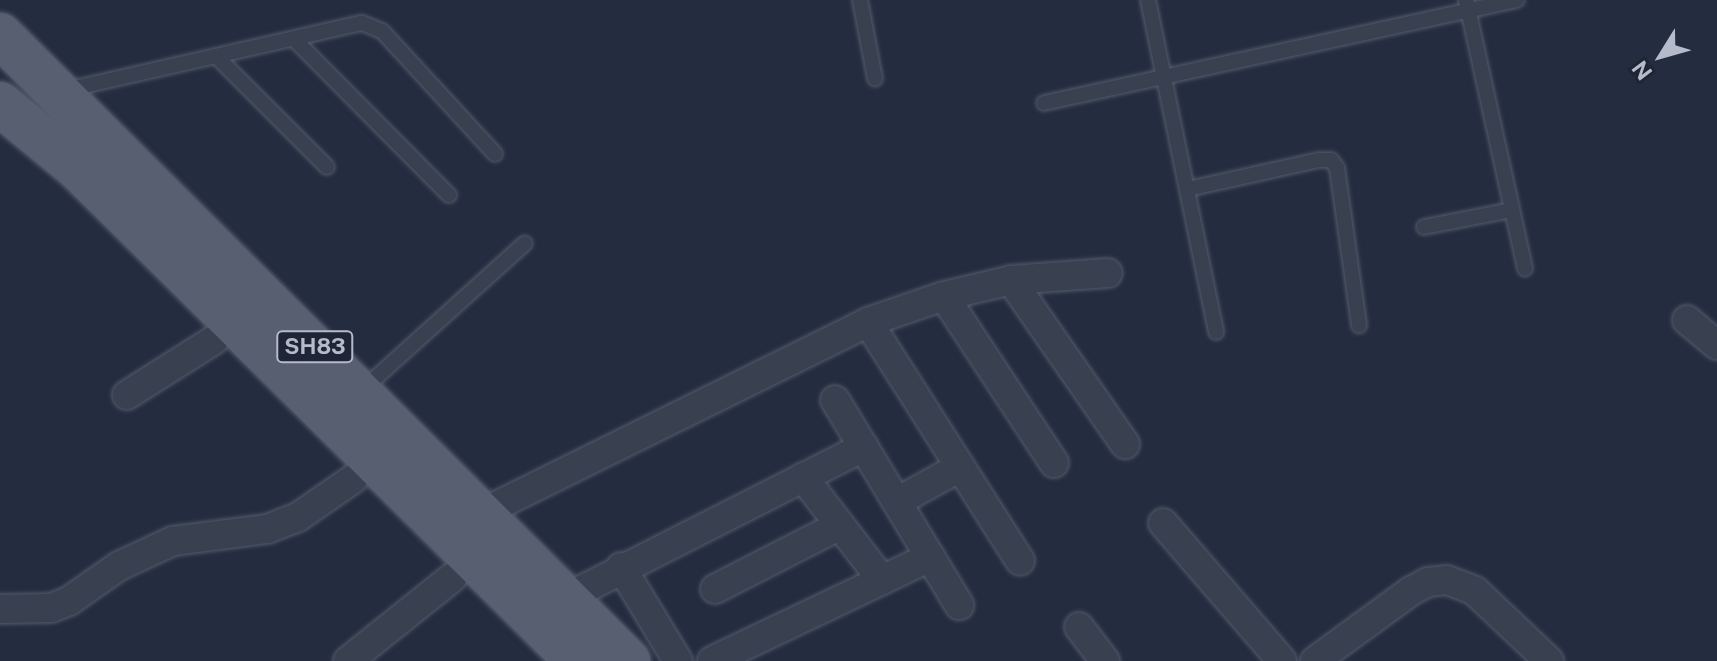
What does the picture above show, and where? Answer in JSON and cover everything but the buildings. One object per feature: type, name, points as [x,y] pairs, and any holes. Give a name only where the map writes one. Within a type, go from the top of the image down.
[{"type":"main road","name":"SH83","points":[[0,35],[361,391],[628,661]]},
{"type":"main road","name":"SH83","points":[[7,110],[123,251],[535,661]]},
{"type":"main road","points":[[7,110],[78,168],[577,661]]},
{"type":"street","points":[[482,513],[868,322],[944,296],[1011,280],[1108,273]]},
{"type":"street","points":[[1011,280],[1125,444]]},
{"type":"street","points":[[944,296],[1054,463]]},
{"type":"street","points":[[1687,320],[1717,345]]},
{"type":"street","points":[[868,322],[1020,561]]},
{"type":"street","points":[[127,395],[214,340]]},
{"type":"street","points":[[835,400],[959,605]]},
{"type":"street","points":[[566,598],[621,567],[864,447]]},
{"type":"street","points":[[897,502],[960,467]]},
{"type":"street","points":[[803,477],[882,580]]},
{"type":"street","points":[[0,609],[51,608],[69,601],[119,566],[173,541],[267,529],[298,517],[353,479]]},
{"type":"street","points":[[1163,523],[1282,661]]},
{"type":"street","points":[[715,589],[840,525]]},
{"type":"street","points":[[712,661],[930,557]]},
{"type":"street","points":[[621,567],[678,661]]},
{"type":"street","points":[[348,661],[453,577]]},
{"type":"street","points":[[1315,661],[1411,591],[1428,582],[1447,580],[1475,591],[1549,661]]},
{"type":"street","points":[[1079,627],[1105,661]]},
{"type":"lane","points":[[860,0],[875,79]]},
{"type":"lane","points":[[1148,0],[1216,332]]},
{"type":"lane","points":[[1044,103],[1467,5],[1517,0]]},
{"type":"lane","points":[[1467,5],[1525,269]]},
{"type":"lane","points":[[56,92],[362,23],[373,25],[495,154]]},
{"type":"lane","points":[[294,39],[449,195]]},
{"type":"lane","points":[[216,56],[327,167]]},
{"type":"lane","points":[[1188,189],[1331,160],[1337,168],[1359,325]]},
{"type":"lane","points":[[1424,227],[1512,210]]},
{"type":"lane","points":[[361,391],[525,243]]}]
